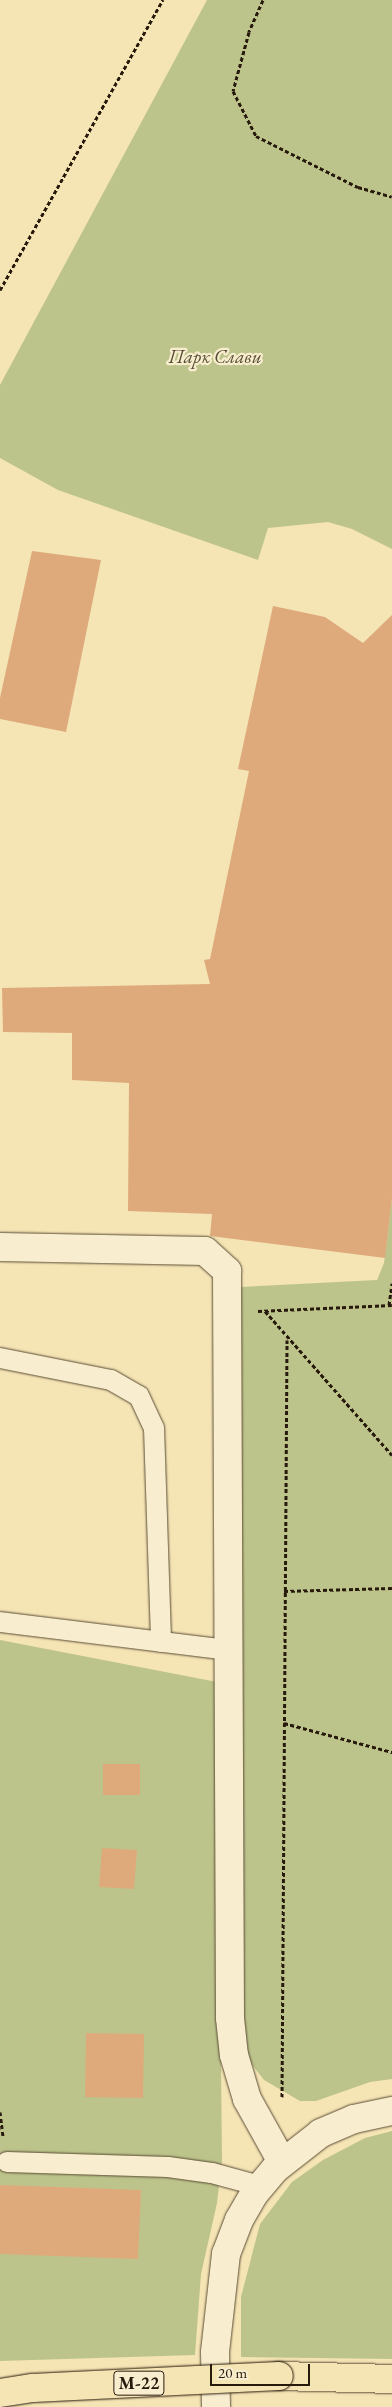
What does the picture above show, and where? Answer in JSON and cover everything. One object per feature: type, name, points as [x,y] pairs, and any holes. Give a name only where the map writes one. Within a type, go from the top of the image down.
[{"type":"highway","name":"М-22","points":[[0,2393],[33,2388],[279,2376],[392,2379]]},
{"type":"street","points":[[0,1247],[205,1251],[227,1271],[227,1650],[230,2018],[234,2055],[247,2099],[282,2162]]},
{"type":"street","points":[[216,2407],[215,2352],[226,2254],[239,2220],[260,2186],[282,2162],[322,2133],[354,2119],[392,2111]]},
{"type":"lane","points":[[0,1358],[111,1380],[139,1396],[154,1428],[161,1642]]},
{"type":"lane","points":[[0,1622],[227,1650]]},
{"type":"lane","points":[[7,2162],[168,2167],[212,2173],[260,2186]]},
{"type":"path","points":[[0,290],[162,0]]},
{"type":"path","points":[[263,0],[249,32],[233,91],[256,136],[358,187],[392,197]]},
{"type":"path","points":[[228,1311],[391,1305],[392,1283]]},
{"type":"path","points":[[264,1311],[392,1455]]},
{"type":"path","points":[[282,2103],[284,1591],[288,1340]]},
{"type":"path","points":[[284,1591],[392,1588]]},
{"type":"path","points":[[284,1723],[392,1752]]},
{"type":"green space","name":"Парк Слави","points":[[207,0],[392,0],[392,549],[352,529],[328,522],[268,528],[258,560],[58,490],[0,458],[0,385]]},
{"type":"green space","points":[[392,1198],[392,2079],[370,2082],[316,2101],[300,2101],[264,2080],[250,2062],[243,2044],[241,1287],[377,1280],[384,1263]]},
{"type":"green space","points":[[0,1640],[217,1682],[222,2160],[217,2203],[201,2274],[195,2355],[0,2361]]},
{"type":"green space","points":[[392,2131],[392,2359],[241,2357],[241,2297],[260,2224],[292,2182],[323,2160],[365,2138]]},
{"type":"building","points":[[32,551],[101,560],[66,732],[0,719],[0,698]]},
{"type":"building","points":[[273,606],[325,617],[363,643],[392,615],[392,1198],[385,1258],[210,1236],[212,1214],[128,1211],[129,1083],[72,1080],[72,1033],[3,1032],[2,988],[210,984],[204,960],[210,959],[249,771],[238,769]]},
{"type":"building","points":[[103,1764],[140,1764],[140,1795],[103,1795]]},
{"type":"building","points":[[102,1848],[137,1850],[134,1889],[99,1887]]},
{"type":"building","points":[[86,2033],[144,2034],[143,2098],[85,2097]]},
{"type":"building","points":[[0,2185],[141,2190],[138,2259],[0,2254]]}]
